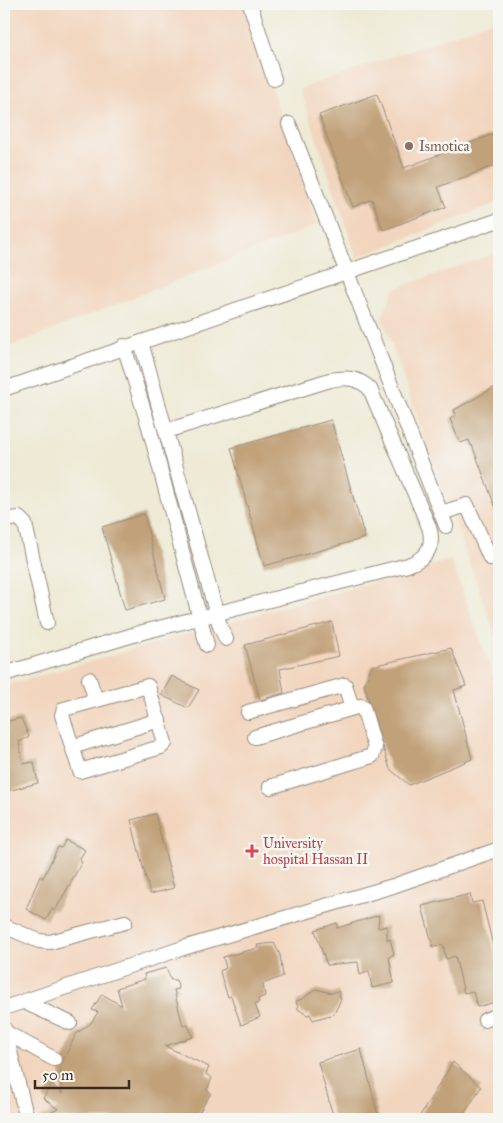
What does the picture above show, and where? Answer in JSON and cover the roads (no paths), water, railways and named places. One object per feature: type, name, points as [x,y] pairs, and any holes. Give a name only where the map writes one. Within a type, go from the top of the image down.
[{"type":"street","points":[[250,4],[274,79]]},
{"type":"street","points":[[289,124],[443,519],[467,505],[490,558]]},
{"type":"street","points":[[4,389],[124,346],[499,220]]},
{"type":"street","points":[[140,342],[217,614],[226,639]]},
{"type":"street","points":[[124,346],[146,416],[207,645]]},
{"type":"street","points":[[4,674],[143,632],[414,563],[428,553],[432,537],[370,390],[354,379],[341,378],[330,380],[166,431]]},
{"type":"street","points":[[146,416],[160,412]]},
{"type":"street","points":[[4,520],[19,518],[25,524],[47,623]]},
{"type":"street","points":[[89,679],[96,700]]},
{"type":"street","points":[[148,686],[159,720],[164,740],[162,747],[83,771],[78,768],[62,711],[148,686]]},
{"type":"street","points":[[248,712],[339,686],[347,688],[352,708]]},
{"type":"street","points":[[255,737],[352,708],[362,708],[376,748],[372,756],[270,787]]},
{"type":"street","points":[[72,746],[159,720]]},
{"type":"street","points":[[4,1008],[183,948],[393,886],[499,849]]},
{"type":"street","points":[[4,926],[39,941],[50,942],[125,922]]},
{"type":"street","points":[[24,1002],[70,1024]]},
{"type":"street","points":[[485,1020],[499,1015]]},
{"type":"street","points":[[4,1030],[54,1059]]},
{"type":"street","points":[[4,1030],[27,1119]]},
{"type":"place","name":"Ismotica","points":[[409,146]]},
{"type":"place","name":"University hospital Hassan II","points":[[252,851]]}]
